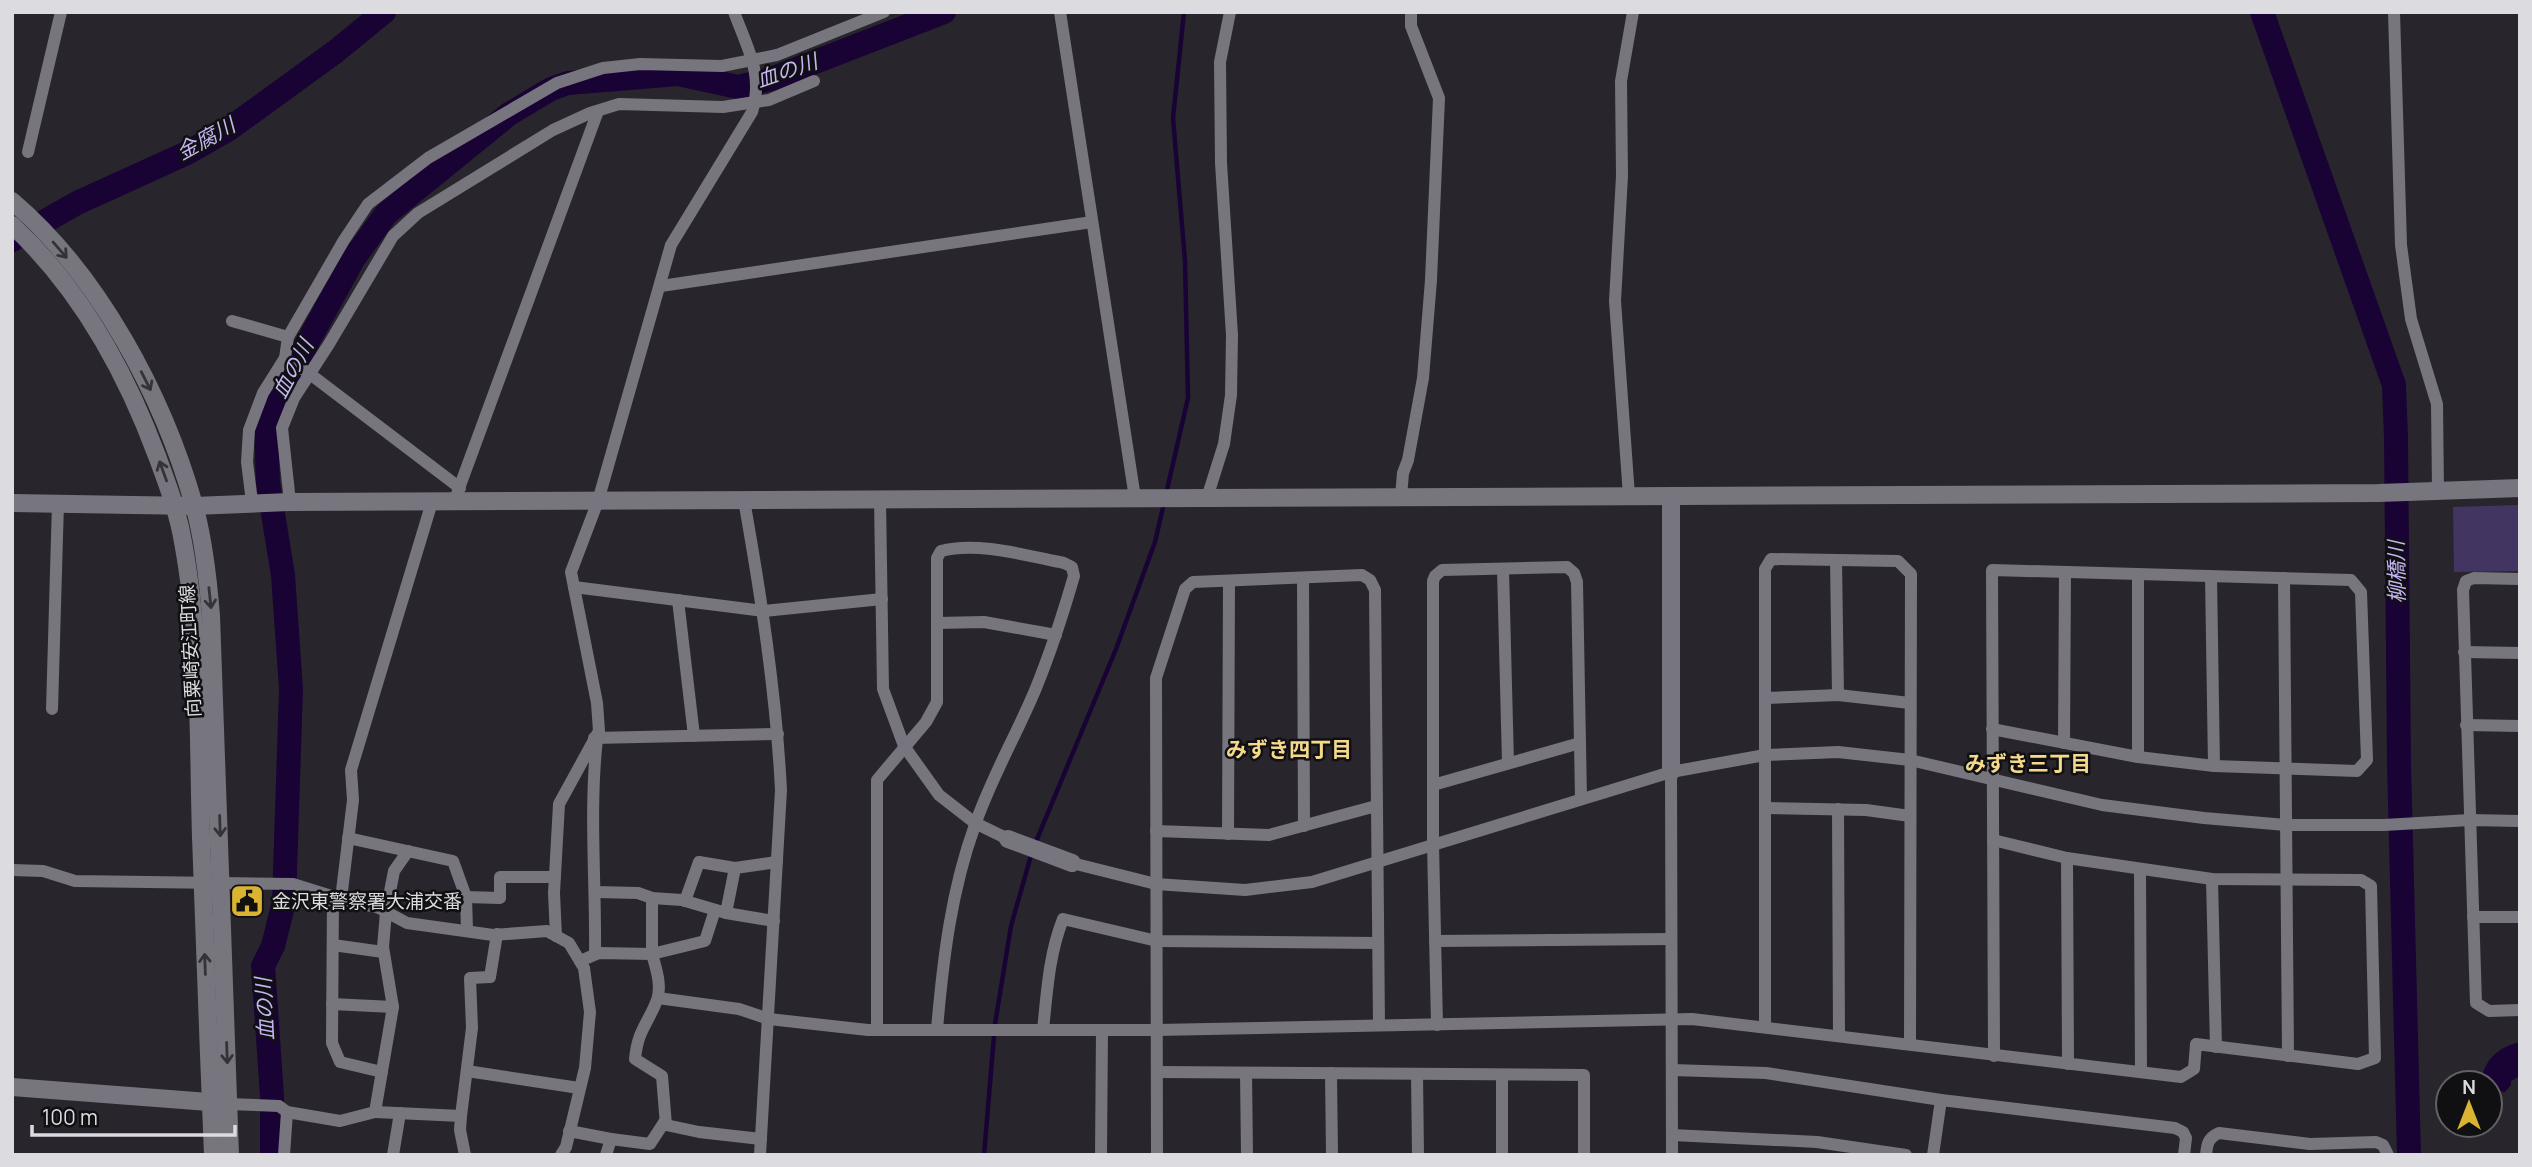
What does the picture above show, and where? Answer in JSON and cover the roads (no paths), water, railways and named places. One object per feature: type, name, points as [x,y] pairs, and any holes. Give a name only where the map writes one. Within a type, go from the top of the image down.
[{"type":"street","points":[[28,152],[61,12]]},
{"type":"street","points":[[595,954],[592,781],[598,731],[597,704],[571,572],[598,501],[671,244],[752,112],[756,99],[754,64],[734,12]]},
{"type":"street","points":[[252,502],[247,462],[249,430],[263,393],[285,358],[288,337],[368,204],[428,158],[557,83],[603,68],[640,64],[754,64],[884,12]]},
{"type":"street","points":[[1060,12],[1092,222],[1143,498]]},
{"type":"street","points":[[1207,498],[1224,444],[1231,395],[1232,335],[1221,163],[1220,75],[1230,12]]},
{"type":"street","points":[[1401,497],[1403,473],[1408,460],[1423,378],[1432,280],[1439,98],[1411,26],[1410,12]]},
{"type":"street","points":[[1629,496],[1615,301],[1622,176],[1621,81],[1633,12]]},
{"type":"street","points":[[2394,12],[2401,246],[2412,319],[2437,404],[2438,491]]},
{"type":"street","points":[[289,502],[282,428],[294,398],[393,236],[418,213],[553,130],[598,111],[620,104],[723,107],[756,99],[769,100],[814,81]]},
{"type":"street","points":[[457,495],[598,111]]},
{"type":"street","name":"向粟崎安江町線","points":[[12,201],[63,253],[107,327],[158,404],[194,506],[205,559],[211,615],[222,884],[219,1103],[213,1155]]},
{"type":"street","points":[[661,286],[1092,222]]},
{"type":"street","name":"向粟崎安江町線","points":[[12,225],[31,242],[107,327],[147,429],[183,539],[195,635],[202,882],[219,1103],[230,1155]]},
{"type":"street","points":[[232,321],[288,337]]},
{"type":"street","points":[[285,358],[309,374],[457,495]]},
{"type":"street","points":[[12,503],[194,506],[252,502],[432,502],[457,495],[598,501],[2379,493],[2520,488]]},
{"type":"street","points":[[1671,496],[1672,1155]]},
{"type":"street","points":[[744,500],[764,611],[778,734],[781,790],[760,1155]]},
{"type":"street","points":[[880,500],[883,689],[904,746],[939,795],[975,823],[1008,839],[1072,863],[1156,884],[1245,890],[1312,882],[1671,772],[1765,755],[1838,752],[1910,760],[2102,805],[2204,818],[2286,825],[2520,821]]},
{"type":"street","points":[[382,1072],[341,1062],[332,1042],[333,945],[337,898],[353,800],[351,770],[432,502]]},
{"type":"street","points":[[52,709],[58,503]]},
{"type":"street","points":[[877,1029],[877,780],[926,722],[937,702],[937,558],[941,551],[952,548],[1006,551],[1064,563],[1072,567],[1074,576],[1056,635],[1036,688],[975,823],[956,886],[944,954],[937,1030]]},
{"type":"street","points":[[1765,1027],[1765,569],[1771,559],[1898,561],[1910,574],[1910,1044]]},
{"type":"street","points":[[1836,560],[1838,695]]},
{"type":"street","points":[[1437,1025],[1433,844],[1433,581],[1442,570],[1567,567],[1574,573],[1577,582],[1581,798]]},
{"type":"street","points":[[1503,569],[1508,763]]},
{"type":"street","points":[[1992,729],[2138,757],[2214,766],[2357,771],[2367,760],[2361,592],[2351,580],[1992,570],[1992,729],[1994,1056]]},
{"type":"street","points":[[2064,743],[2065,572]]},
{"type":"street","points":[[2138,574],[2138,757]]},
{"type":"street","points":[[1157,1155],[1156,678],[1185,589],[1193,582],[1362,575],[1370,580],[1375,590],[1379,1025]]},
{"type":"street","points":[[2211,576],[2214,766]]},
{"type":"street","points":[[1303,578],[1304,826]]},
{"type":"street","points":[[2284,578],[2288,1056]]},
{"type":"street","points":[[2520,579],[2474,578],[2466,581],[2463,590],[2476,1003],[2489,1011],[2520,1010]]},
{"type":"street","points":[[1228,834],[1229,581]]},
{"type":"street","points":[[574,587],[764,611],[882,599]]},
{"type":"street","points":[[678,600],[694,736]]},
{"type":"street","points":[[937,622],[984,622],[1056,635]]},
{"type":"street","points":[[2464,652],[2520,653]]},
{"type":"street","points":[[1765,698],[1838,695],[1910,703]]},
{"type":"street","points":[[2466,725],[2520,726]]},
{"type":"street","points":[[596,738],[778,734]]},
{"type":"street","points":[[556,936],[555,877],[559,804],[596,738]]},
{"type":"street","points":[[1433,785],[1580,743]]},
{"type":"street","points":[[1156,831],[1269,835],[1376,806]]},
{"type":"street","points":[[1765,808],[1866,810],[1910,816]]},
{"type":"street","points":[[1838,810],[1839,1036]]},
{"type":"street","points":[[348,838],[453,861],[466,897],[467,930]]},
{"type":"street","points":[[658,998],[739,1009],[769,1019],[868,1030],[1157,1030],[1692,1019],[2181,1077],[2194,1069],[2196,1044],[2358,1065],[2375,1058],[2371,886],[2361,880],[2213,879],[2067,858],[1993,840]]},
{"type":"street","points":[[374,1112],[393,1007],[383,952],[386,912],[394,871],[408,851]]},
{"type":"street","points":[[2067,858],[2068,1064]]},
{"type":"street","points":[[685,901],[699,862],[735,868],[777,862]]},
{"type":"street","points":[[580,961],[595,954],[652,954],[705,941],[720,911],[735,868]]},
{"type":"street","points":[[2140,869],[2141,1072]]},
{"type":"street","points":[[12,870],[43,871],[75,881],[283,884],[379,908],[407,923],[497,934],[547,931],[569,943],[584,968],[590,1012],[585,1068],[566,1147],[561,1155]]},
{"type":"street","points":[[466,897],[500,898],[500,877],[555,877]]},
{"type":"street","points":[[2213,879],[2216,1047]]},
{"type":"street","points":[[596,892],[638,893],[774,921]]},
{"type":"street","points":[[652,898],[652,954],[657,973],[658,998],[637,1038],[635,1059],[662,1076],[666,1125],[699,1132],[761,1139]]},
{"type":"street","points":[[2473,917],[2520,917]]},
{"type":"street","points":[[1043,1030],[1049,969],[1056,936],[1063,919],[1157,941],[1378,943]]},
{"type":"street","points":[[465,1155],[460,1130],[472,1028],[470,978],[491,976],[497,934]]},
{"type":"street","points":[[1435,941],[1671,939]]},
{"type":"street","points":[[333,945],[383,952]]},
{"type":"street","points":[[332,1004],[393,1007]]},
{"type":"street","points":[[1101,1155],[1102,1030]]},
{"type":"street","points":[[1672,1070],[1766,1073],[1941,1100],[2175,1128],[2183,1132],[2186,1138],[2184,1155]]},
{"type":"street","points":[[467,1071],[579,1088]]},
{"type":"street","points":[[1157,1072],[1584,1075],[1584,1155]]},
{"type":"street","points":[[1246,1073],[1247,1155]]},
{"type":"street","points":[[1331,1073],[1332,1155]]},
{"type":"street","points":[[1417,1074],[1418,1155]]},
{"type":"street","points":[[1502,1075],[1502,1155]]},
{"type":"street","points":[[12,1087],[277,1108],[340,1121],[374,1112],[461,1116]]},
{"type":"street","points":[[1933,1155],[1941,1100]]},
{"type":"street","points":[[277,1108],[284,1155]]},
{"type":"street","points":[[393,1155],[400,1113]]},
{"type":"street","points":[[569,1131],[651,1149],[665,1121]]},
{"type":"street","points":[[2206,1155],[2211,1137],[2219,1133],[2310,1149],[2376,1142],[2383,1145],[2388,1155]]},
{"type":"street","points":[[1672,1135],[1817,1142],[1906,1155]]},
{"type":"street","points":[[606,1155],[611,1139]]},
{"type":"waterway","name":"金腐川","points":[[12,240],[77,203],[187,153],[229,129],[335,52],[384,12]]},
{"type":"waterway","name":"血の川","points":[[272,1155],[272,1096],[263,966],[273,946],[284,902],[291,689],[283,575],[268,483],[266,428],[274,403],[354,258],[386,214],[509,114],[551,89],[568,83],[678,74],[738,87],[771,79],[944,12]]},
{"type":"waterway","points":[[1166,494],[1188,398],[1185,261],[1173,118],[1184,12]]},
{"type":"waterway","name":"柳橋川","points":[[2262,12],[2394,385],[2399,763],[2409,1155]]},
{"type":"waterway","points":[[1035,844],[1116,649],[1155,542],[1164,503]]},
{"type":"waterway","points":[[984,1155],[995,1024],[1011,926],[1032,852]]},
{"type":"place","name":"金沢東警察署大浦交番","points":[[247,901]]},
{"type":"district","name":"みずき四丁目","points":[[1289,750]]},
{"type":"district","name":"みずき三丁目","points":[[2028,764]]}]
